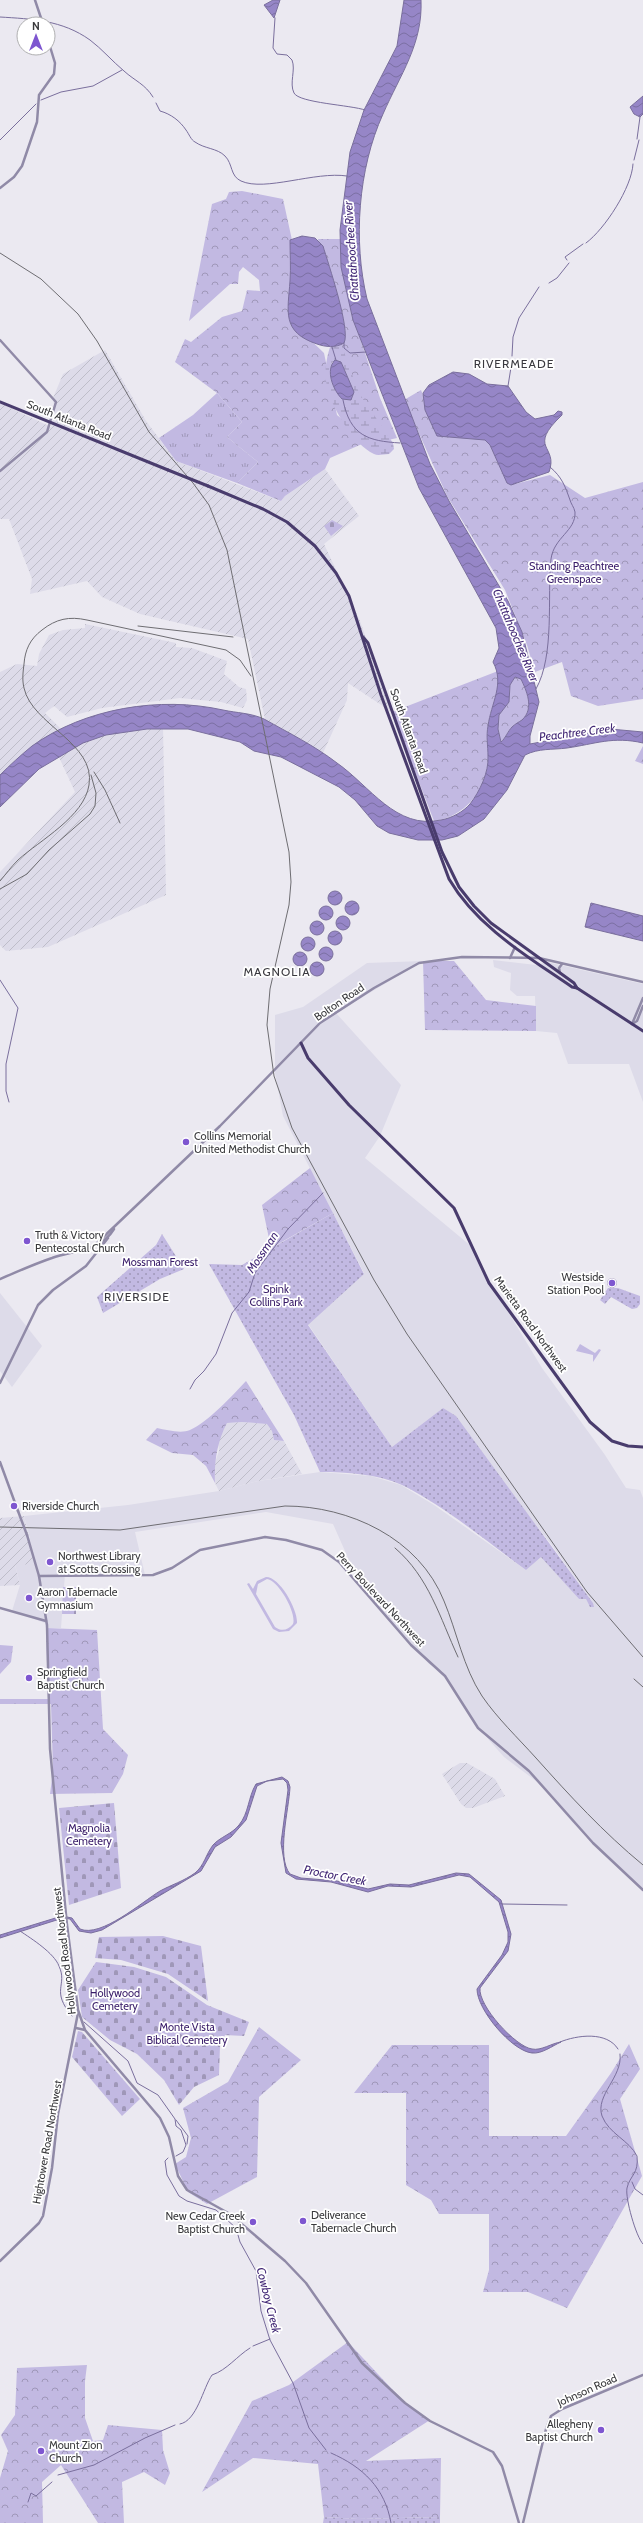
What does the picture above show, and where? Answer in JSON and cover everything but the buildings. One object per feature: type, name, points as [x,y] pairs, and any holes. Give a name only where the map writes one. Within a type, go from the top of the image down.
[{"type":"main road","name":"South Atlanta Road","points":[[0,402],[264,509],[295,528],[323,555],[349,596],[363,637],[372,672],[435,833],[440,852]]},
{"type":"main road","name":"South Atlanta Road","points":[[420,797],[430,831],[440,852]]},
{"type":"main road","points":[[440,852],[453,886],[481,920],[532,959],[572,987],[577,988]]},
{"type":"main road","points":[[440,852],[455,880],[474,906],[491,924],[560,973],[577,988],[643,1031]]},
{"type":"main road","name":"Marietta Road Northwest","points":[[301,1043],[308,1058],[341,1096],[454,1208],[489,1283],[590,1422],[612,1441],[628,1446],[643,1447]]},
{"type":"street","points":[[35,0],[40,16]]},
{"type":"street","points":[[0,188],[14,177],[22,166],[37,122],[40,95],[54,74],[55,63],[53,56]]},
{"type":"street","points":[[0,340],[56,402],[51,423],[47,432],[0,471]]},
{"type":"street","points":[[510,958],[516,947]]},
{"type":"street","name":"Bolton Road","points":[[96,1244],[220,1126],[301,1043],[329,1017],[422,962],[464,957],[539,958],[643,982]]},
{"type":"street","points":[[560,973],[560,966],[563,964]]},
{"type":"street","points":[[632,1024],[643,998]]},
{"type":"street","points":[[632,1024],[637,1021],[643,1006]]},
{"type":"street","name":"Bolton Road","points":[[0,1279],[52,1258],[83,1252],[108,1238],[116,1226]]},
{"type":"street","points":[[101,1248],[111,1230]]},
{"type":"street","points":[[0,1383],[38,1305],[53,1290],[86,1266],[108,1238]]},
{"type":"street","name":"Hollywood Road Northwest","points":[[0,1462],[27,1535],[39,1576],[46,1621],[49,1735],[66,1912],[78,2010],[85,2030],[163,2123],[171,2144],[176,2170],[187,2190],[230,2214],[295,2271],[362,2363],[405,2403],[430,2421],[493,2452],[502,2466],[519,2523]]},
{"type":"street","name":"Perry Boulevard Northwest","points":[[39,1576],[153,1575],[172,1568],[200,1550],[265,1537],[286,1540],[322,1550],[339,1562],[411,1645],[445,1676],[478,1728],[529,1772],[593,1843],[643,1890]]},
{"type":"street","points":[[0,1608],[46,1621]]},
{"type":"street","name":"Hightower Road Northwest","points":[[0,2261],[41,2220],[52,2168],[58,2114],[76,2028],[78,2010]]},
{"type":"street","points":[[76,2028],[85,2030]]},
{"type":"street","name":"Johnson Road","points":[[523,2523],[546,2429],[551,2416],[562,2409],[643,2375]]},
{"type":"shaded area","points":[[105,350],[146,421],[176,461],[281,501],[285,496],[325,469],[359,516],[324,544],[360,621],[392,712],[348,683],[347,700],[323,753],[266,724],[248,639],[140,614],[102,597],[87,581],[30,594],[32,579],[9,519],[0,519],[0,403],[51,427],[55,413],[53,398],[63,374]]},
{"type":"shaded area","points":[[85,624],[176,643],[176,647],[192,648],[227,661],[224,674],[239,687],[246,689],[247,700],[243,708],[221,702],[180,698],[102,708],[67,717],[54,706],[45,713],[61,729],[32,748],[0,780],[0,672],[17,664],[37,666],[39,654],[49,635],[63,630],[85,628]]},
{"type":"shaded area","points":[[163,725],[166,895],[48,947],[6,951],[0,945],[0,872],[75,792],[58,755],[87,736]]},
{"type":"shaded area","points":[[493,960],[536,965],[547,962],[643,984],[643,1102],[629,1064],[568,1064],[557,1033],[536,1031],[535,996],[517,996],[510,990],[511,973],[494,967]]},
{"type":"shaded area","points":[[423,961],[336,1013],[401,1085],[380,1136],[365,1158],[471,1246],[479,1264],[542,1368],[605,1455],[626,1488],[640,1490],[643,1498],[643,1890],[572,1822],[540,1784],[504,1757],[489,1740],[474,1721],[442,1671],[429,1664],[361,1587],[333,1524],[266,1512],[135,1532],[145,1575],[65,1574],[61,1628],[46,1628],[45,1623],[12,1611],[20,1585],[15,1565],[30,1538],[24,1516],[128,1505],[219,1491],[258,1481],[320,1472],[371,1476],[401,1485],[434,1505],[526,1570],[541,1556],[579,1599],[586,1599],[589,1605],[593,1603],[551,1544],[443,1408],[392,1447],[308,1324],[364,1273],[283,1116],[275,1073],[275,1015],[303,1007],[367,963]]},
{"type":"shaded area","points":[[0,1293],[42,1346],[12,1387],[0,1371]]},
{"type":"shaded area","points":[[242,1422],[268,1424],[272,1430],[274,1440],[284,1441],[302,1474],[258,1481],[219,1491],[215,1483],[214,1465],[219,1451],[218,1441],[227,1423]]},
{"type":"shaded area","points":[[24,1516],[36,1564],[15,1565],[20,1585],[0,1586],[0,1518]]},
{"type":"shaded area","points":[[460,1763],[467,1763],[495,1779],[505,1796],[473,1808],[466,1808],[461,1804],[442,1774]]},
{"type":"green space","points":[[242,191],[283,199],[292,240],[296,326],[324,353],[337,415],[369,441],[330,458],[325,469],[285,496],[281,501],[237,483],[258,462],[227,437],[242,422],[217,393],[175,362],[185,339],[191,342],[222,317],[242,311],[247,290],[260,291],[259,280],[243,267],[239,272],[238,284],[230,284],[189,321],[212,204],[226,199],[229,192]]},
{"type":"green space","points":[[318,239],[341,239],[359,335],[380,398],[397,438],[384,441],[350,392]]},
{"type":"green space","points":[[341,344],[359,393],[393,443],[394,449],[389,454],[376,455],[366,449],[351,434],[338,414],[329,395],[326,381],[327,356],[330,347]],"holes":[[[332,362],[341,362],[354,392],[353,397],[342,399],[331,378]]]},
{"type":"green space","name":"Standing Peachtree Greenspace","points":[[421,390],[436,428],[490,441],[499,462],[515,484],[550,475],[585,498],[643,482],[643,699],[598,706],[571,696],[562,662],[535,672],[527,645],[505,590],[447,496],[404,400]]},
{"type":"green space","points":[[217,393],[242,422],[227,437],[258,462],[237,483],[176,461],[159,438],[193,415]]},
{"type":"green space","points":[[332,520],[343,526],[331,536],[324,526]]},
{"type":"green space","points":[[498,671],[499,683],[489,719],[488,762],[483,783],[478,793],[463,808],[445,819],[434,821],[392,712]]},
{"type":"green space","points":[[515,677],[521,679],[525,688],[529,705],[528,710],[522,720],[512,727],[501,742],[498,729],[499,715],[509,702],[510,685]]},
{"type":"green space","points":[[643,746],[643,764],[635,761]]},
{"type":"green space","points":[[423,961],[454,961],[486,1000],[536,1006],[536,1031],[425,1030]]},
{"type":"green space","points":[[310,1168],[333,1213],[271,1248],[262,1205]]},
{"type":"green space","name":"Spink Collins Park","points":[[333,1213],[364,1274],[308,1325],[392,1447],[443,1408],[456,1416],[593,1603],[594,1607],[590,1607],[586,1599],[579,1599],[541,1557],[526,1570],[434,1503],[402,1485],[382,1478],[362,1474],[320,1472],[294,1415],[209,1264],[242,1265]]},
{"type":"green space","name":"Mossman Forest","points":[[162,1234],[184,1269],[160,1279],[103,1313],[97,1297],[156,1245]]},
{"type":"green space","points":[[608,1288],[618,1288],[640,1296],[640,1304],[637,1308],[632,1309],[611,1297],[605,1304],[600,1300]]},
{"type":"green space","points":[[580,1344],[595,1353],[599,1349],[601,1350],[593,1362],[593,1355],[576,1351]]},
{"type":"green space","points":[[246,1381],[284,1441],[274,1440],[272,1431],[267,1424],[242,1422],[227,1423],[217,1452],[215,1483],[206,1466],[193,1455],[172,1453],[146,1440],[157,1428],[182,1432],[197,1426],[220,1408]]},
{"type":"green space","points":[[266,1577],[271,1578],[277,1582],[287,1595],[297,1617],[297,1623],[289,1631],[279,1632],[273,1629],[247,1584],[249,1583],[253,1589],[257,1581]],"holes":[[[267,1579],[271,1581],[286,1598],[292,1612],[293,1624],[285,1630],[275,1627],[256,1594],[258,1584]]]},
{"type":"green space","points":[[63,1587],[76,1587],[76,1614],[62,1614]]},
{"type":"green space","points":[[46,1628],[97,1630],[103,1729],[128,1755],[123,1774],[112,1793],[50,1794],[53,1771],[51,1704],[0,1704],[0,1699],[48,1699]]},
{"type":"green space","points":[[0,1645],[13,1646],[11,1662],[0,1674]]},
{"type":"green space","name":"Magnolia Cemetery","points":[[114,1803],[121,1888],[69,1905],[59,1808]]},
{"type":"green space","points":[[163,1936],[201,1946],[208,2001],[168,1974],[121,1960],[95,1958],[99,1937]]},
{"type":"green space","name":"Monte Vista Biblical Cemetery","points":[[96,1962],[134,1967],[166,1977],[207,2005],[249,2022],[244,2036],[225,2035],[220,2046],[219,2075],[194,2087],[179,2105],[164,2080],[137,2054],[110,2040],[82,2017],[78,1990]]},
{"type":"green space","points":[[259,2027],[301,2060],[259,2097],[257,2177],[207,2204],[188,2192],[175,2164],[186,2157],[191,2138],[183,2108],[228,2082]]},
{"type":"green space","name":"Hollywood Cemetery","points":[[78,2031],[82,2032],[140,2099],[122,2116],[72,2057]]},
{"type":"green space","points":[[629,2044],[640,2069],[620,2099],[642,2176],[567,2308],[528,2292],[483,2292],[489,2270],[489,2214],[439,2214],[431,2200],[406,2185],[406,2093],[354,2093],[392,2045],[489,2045],[489,2136],[566,2136],[611,2073]]},
{"type":"green space","points":[[348,2342],[404,2402],[430,2420],[366,2461],[441,2458],[440,2517],[358,2519],[324,2517],[318,2464],[253,2458],[202,2492],[252,2401],[289,2385]]},
{"type":"green space","points":[[87,2365],[85,2381],[85,2418],[93,2441],[103,2440],[108,2425],[162,2430],[163,2450],[170,2473],[165,2485],[144,2472],[122,2482],[124,2523],[98,2523],[61,2465],[42,2482],[43,2523],[0,2523],[0,2478],[8,2451],[1,2435],[15,2415],[17,2368]]},
{"type":"green space","points":[[324,2517],[358,2519],[440,2517],[440,2523],[323,2523]]},
{"type":"water","points":[[273,0],[280,0],[274,18],[264,5]]},
{"type":"water","name":"Chattahoochee River","points":[[404,0],[421,0],[421,16],[414,45],[375,135],[363,181],[359,229],[360,253],[367,299],[430,464],[449,501],[508,601],[522,632],[539,702],[530,736],[530,744],[610,729],[643,732],[643,743],[613,740],[567,748],[540,750],[525,755],[507,790],[484,819],[458,836],[442,840],[418,840],[389,833],[377,826],[355,800],[339,787],[281,757],[254,751],[240,742],[188,729],[147,729],[106,735],[83,743],[39,769],[0,807],[0,775],[32,746],[53,733],[75,722],[124,708],[174,704],[199,706],[249,714],[264,719],[329,757],[349,772],[384,804],[410,819],[425,821],[441,820],[453,816],[464,810],[477,793],[487,768],[487,730],[496,694],[498,678],[493,662],[499,648],[496,628],[419,488],[353,320],[341,267],[340,230],[350,152],[364,110],[397,46]],"holes":[[[515,677],[521,679],[528,699],[528,710],[522,720],[512,727],[501,742],[498,729],[499,715],[509,702],[510,685]]]},
{"type":"water","points":[[643,96],[643,114],[640,117],[634,114],[630,107]]},
{"type":"water","points":[[302,236],[315,238],[323,246],[342,311],[345,336],[344,343],[341,345],[323,346],[305,339],[292,327],[289,319],[288,302],[290,240]]},
{"type":"water","points":[[335,360],[341,362],[354,392],[351,400],[342,399],[331,380],[330,374],[332,364]]},
{"type":"water","points":[[453,372],[469,374],[487,384],[508,386],[526,412],[535,419],[554,415],[558,411],[562,412],[562,415],[546,434],[545,441],[551,463],[549,472],[511,485],[507,483],[490,445],[485,440],[437,436],[425,410],[423,393],[429,385]]},
{"type":"water","points":[[332,891],[338,891],[342,895],[342,901],[338,905],[332,905],[328,901],[328,895]]},
{"type":"water","points":[[349,901],[355,901],[359,905],[359,911],[355,915],[349,915],[345,911],[345,905]]},
{"type":"water","points":[[591,903],[643,916],[643,941],[585,927]]},
{"type":"water","points":[[323,906],[329,906],[333,910],[333,916],[329,920],[323,920],[319,916],[319,910]]},
{"type":"water","points":[[340,916],[346,916],[350,920],[350,926],[346,930],[340,930],[336,926],[336,920]]},
{"type":"water","points":[[314,921],[320,921],[324,925],[324,931],[320,935],[314,935],[310,931],[310,925]]},
{"type":"water","points":[[332,931],[338,931],[342,935],[342,941],[338,945],[332,945],[328,941],[328,935]]},
{"type":"water","points":[[305,937],[311,937],[315,941],[315,947],[311,951],[305,951],[301,947],[301,941]]},
{"type":"water","points":[[323,947],[329,947],[333,951],[333,957],[329,961],[323,961],[319,957],[319,951]]},
{"type":"water","points":[[297,952],[303,952],[307,956],[307,962],[303,966],[297,966],[293,962],[293,956]]},
{"type":"water","points":[[314,962],[320,962],[324,966],[324,972],[320,976],[314,976],[310,972],[310,966]]},
{"type":"water","name":"Westside Station Pool","points":[[610,1279],[614,1279],[616,1283],[614,1287],[610,1287],[608,1285],[608,1281]]},
{"type":"water","points":[[282,1777],[288,1781],[290,1787],[284,1832],[284,1856],[286,1866],[290,1874],[301,1878],[337,1881],[368,1889],[390,1884],[409,1885],[456,1873],[469,1874],[501,1900],[511,1934],[508,1951],[480,1988],[481,1996],[491,2015],[508,2034],[525,2047],[539,2049],[561,2042],[536,2053],[524,2051],[515,2045],[497,2028],[483,2008],[477,1989],[502,1955],[508,1942],[508,1932],[499,1902],[470,1877],[459,1875],[411,1887],[388,1886],[368,1892],[331,1882],[296,1879],[286,1873],[281,1843],[288,1790],[287,1783],[283,1779],[267,1781]]},
{"type":"water","points":[[267,1781],[257,1786],[246,1820],[231,1837],[215,1847],[201,1871],[102,1930],[91,1933],[79,1931],[70,1919],[63,1918],[0,1938],[0,1935],[62,1916],[72,1918],[80,1929],[89,1930],[110,1924],[121,1918],[160,1891],[195,1873],[203,1863],[213,1845],[239,1825],[245,1815],[251,1794],[256,1784]]},
{"type":"waterway","points":[[0,17],[35,20],[58,24],[79,33],[90,40],[143,86],[153,97]]},
{"type":"waterway","points":[[275,18],[273,48],[277,54],[287,55],[292,60],[292,85],[294,93],[305,99],[365,110]]},
{"type":"waterway","points":[[41,100],[61,92],[93,86],[122,70]]},
{"type":"waterway","points":[[156,103],[160,111],[175,118],[194,141],[222,153],[228,159],[237,179],[241,181],[251,184],[263,184],[320,176],[347,176]]},
{"type":"waterway","points":[[0,140],[36,104]]},
{"type":"waterway","points":[[637,139],[640,117]]},
{"type":"waterway","points":[[634,160],[639,140]]},
{"type":"waterway","points":[[586,243],[601,228],[616,207],[628,184],[633,164]]},
{"type":"waterway","points":[[567,260],[565,257],[583,244]]},
{"type":"waterway","points":[[549,283],[557,278],[569,263]]},
{"type":"waterway","points":[[512,356],[513,337],[519,318],[539,287]]},
{"type":"waterway","points":[[344,343],[344,348],[350,353],[366,352]]},
{"type":"waterway","points":[[332,347],[336,360]]},
{"type":"waterway","points":[[508,386],[512,361]]},
{"type":"waterway","points":[[343,400],[350,422],[362,434],[370,438],[400,443]]},
{"type":"waterway","name":"Chattahoochee River","points":[[536,689],[546,660],[548,643],[551,559],[556,545],[572,524],[575,512],[563,482],[550,467]]},
{"type":"waterway","points":[[0,980],[18,1008],[6,1064],[6,1091],[9,1102]]},
{"type":"waterway","name":"Mossman","points":[[190,1389],[195,1380],[204,1371],[216,1354],[232,1313],[249,1292],[255,1273],[288,1229],[323,1193]]},
{"type":"waterway","points":[[502,1904],[567,1905]]},
{"type":"waterway","name":"Cowboy Creek","points":[[20,1931],[42,1947],[56,1961],[59,1966],[62,1979],[62,2000],[72,2016]]},
{"type":"waterway","name":"Cowboy Creek","points":[[84,2022],[128,2061],[137,2083],[158,2095],[175,2119],[176,2126],[181,2130],[186,2145],[183,2152],[176,2156]]},
{"type":"waterway","name":"Proctor Creek","points":[[560,2042],[583,2036],[591,2036],[607,2039],[618,2049]]},
{"type":"waterway","name":"Proctor Creek","points":[[620,2054],[620,2062],[614,2078],[605,2093],[601,2108],[602,2116],[609,2128],[629,2146],[637,2156],[636,2171],[628,2184],[627,2193],[634,2226],[643,2244]]},
{"type":"waterway","name":"Cowboy Creek","points":[[176,2120],[188,2136],[187,2144]]},
{"type":"waterway","name":"Cowboy Creek","points":[[168,2158],[165,2161],[167,2175],[179,2196],[187,2201],[216,2210],[236,2228],[240,2242],[256,2271],[261,2311],[270,2340],[293,2383],[309,2428],[326,2450]]},
{"type":"waterway","points":[[632,2182],[635,2189],[643,2195]]},
{"type":"waterway","points":[[253,2346],[270,2339]]},
{"type":"waterway","points":[[180,2424],[186,2422],[195,2411],[212,2375],[222,2370],[250,2348]]},
{"type":"waterway","points":[[58,2475],[94,2465],[145,2438],[175,2425]]},
{"type":"waterway","name":"Cowboy Creek","points":[[331,2453],[353,2465],[371,2480],[384,2499],[391,2523]]},
{"type":"waterway","points":[[28,2502],[31,2493],[36,2496],[52,2482]]},
{"type":"railway","points":[[0,253],[41,279],[78,314],[97,341],[149,432],[193,483],[209,505],[227,550],[289,852],[291,882],[289,905],[270,989],[267,1025],[274,1076],[292,1128],[374,1280],[407,1334],[587,1592],[643,1657]]},
{"type":"railway","points":[[0,881],[18,860],[70,818],[85,797],[89,785],[89,770],[83,757],[74,746],[39,713],[29,701],[24,688],[23,676],[26,654],[31,641],[38,633],[52,623],[63,619],[80,619],[226,650],[240,660],[251,676]]},
{"type":"railway","points":[[138,626],[233,637]]},
{"type":"railway","points":[[94,772],[105,790],[120,823]]},
{"type":"railway","points":[[0,889],[27,874],[49,850],[90,814],[95,806],[96,793],[91,775]]},
{"type":"railway","points":[[0,1527],[120,1530],[285,1506],[309,1507],[333,1512],[357,1519],[379,1530],[400,1543],[418,1560],[433,1579],[449,1613],[465,1661],[475,1685],[494,1712],[587,1813],[614,1840],[643,1865]]},
{"type":"railway","points":[[395,1548],[407,1559],[425,1585],[458,1657]]},
{"type":"railway","points":[[634,1679],[643,1687]]},
{"type":"place","name":"Collins Memorial United Methodist Church","points":[[186,1142]]},
{"type":"place","name":"Truth & Victory Pentecostal Church","points":[[27,1241]]},
{"type":"place","name":"Westside Station Pool","points":[[612,1283]]},
{"type":"place","name":"Riverside Church","points":[[14,1506]]},
{"type":"place","name":"Northwest Library at Scotts Crossing","points":[[50,1562]]},
{"type":"place","name":"Aaron Tabernacle Gymnasium","points":[[29,1598]]},
{"type":"place","name":"Springfield Baptist Church","points":[[29,1678]]},
{"type":"place","name":"Deliverance Tabernacle Church","points":[[303,2221]]},
{"type":"place","name":"New Cedar Creek Baptist Church","points":[[253,2222]]},
{"type":"place","name":"Allegheny Baptist Church","points":[[601,2430]]},
{"type":"place","name":"Mount Zion Church","points":[[41,2451]]},
{"type":"district","name":"RIVERMEADE","points":[[514,363]]},
{"type":"district","name":"MAGNOLIA","points":[[277,971]]},
{"type":"district","name":"RIVERSIDE","points":[[137,1296]]},
{"type":"water label","name":"Peachtree Creek","points":[[577,732]]}]
